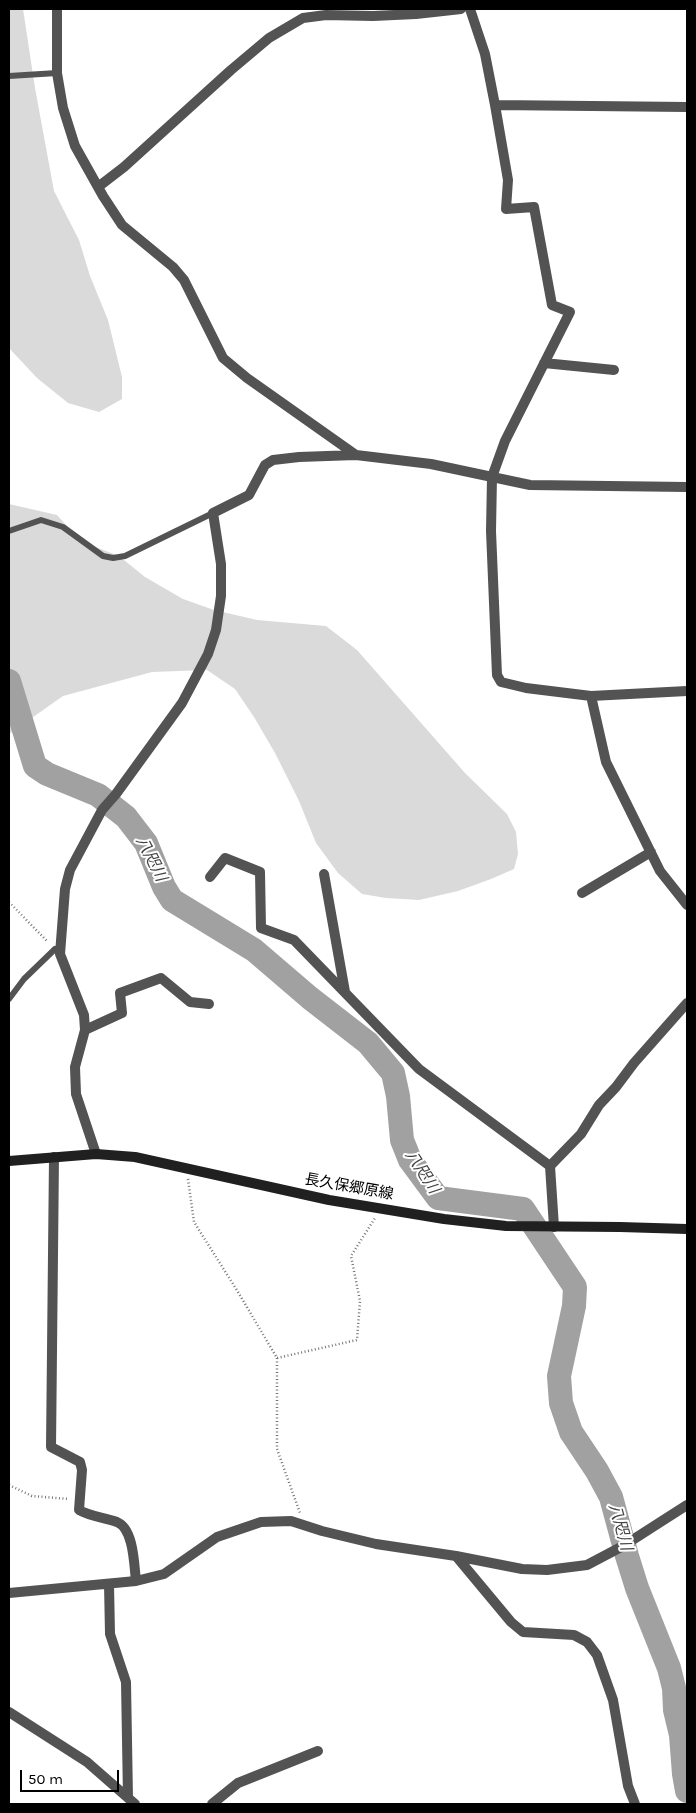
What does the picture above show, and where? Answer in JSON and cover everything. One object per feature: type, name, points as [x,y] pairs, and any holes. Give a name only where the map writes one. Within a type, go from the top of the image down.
[{"type":"main road","name":"長久保郷原線","points":[[9,1161],[96,1154],[135,1158],[329,1200],[444,1219],[489,1224],[554,1227],[687,1229]]},
{"type":"street","points":[[57,9],[57,73],[63,108],[75,146],[122,225],[173,267],[184,280],[223,358],[247,378],[356,455]]},
{"type":"street","points":[[98,187],[124,167],[269,38],[304,18],[326,15],[399,15],[461,9]]},
{"type":"street","points":[[470,9],[485,54],[495,104],[508,180],[506,209],[534,207],[552,305],[570,312],[505,441],[492,477],[491,531],[497,675],[501,682],[526,688],[591,696],[687,691]]},
{"type":"street","points":[[495,104],[687,107]]},
{"type":"street","points":[[544,363],[614,370]]},
{"type":"street","points":[[96,1154],[76,1094],[75,1068],[85,1030],[84,1015],[60,954],[65,889],[70,870],[102,810],[116,794],[182,703],[208,654],[216,630],[221,596],[221,564],[213,512],[249,494],[265,465],[273,460],[299,457],[356,455],[431,464],[530,485],[687,487]]},
{"type":"street","points":[[591,696],[606,762],[660,871],[687,904]]},
{"type":"street","points":[[582,893],[651,852]]},
{"type":"street","points":[[210,877],[225,858],[260,872],[261,928],[294,940],[419,1069],[550,1166]]},
{"type":"street","points":[[324,874],[346,993]]},
{"type":"street","points":[[85,1030],[122,1013],[120,993],[161,978],[190,1002],[209,1004]]},
{"type":"street","points":[[554,1227],[550,1166],[581,1134],[599,1105],[687,1003]]},
{"type":"street","points":[[54,1157],[51,1447],[80,1462],[82,1470],[79,1510],[86,1514],[119,1523],[129,1534],[136,1581]]},
{"type":"street","points":[[9,1592],[136,1581],[164,1574],[217,1537],[261,1522],[291,1521],[376,1544],[456,1556],[522,1570],[547,1570],[586,1565],[623,1546],[687,1505]]},
{"type":"street","points":[[456,1556],[511,1622],[523,1632],[574,1635],[588,1642],[597,1655],[613,1700],[628,1786],[635,1804]]},
{"type":"street","points":[[108,1584],[110,1634],[126,1682],[131,1801]]},
{"type":"street","points":[[9,1712],[87,1762],[131,1801]]},
{"type":"street","points":[[212,1804],[238,1784],[318,1751]]},
{"type":"lane","points":[[9,76],[57,73]]},
{"type":"lane","points":[[9,531],[41,520],[63,526],[103,556],[114,558],[125,556],[213,512]]},
{"type":"lane","points":[[9,999],[24,979],[55,949]]},
{"type":"path","points":[[9,902],[55,949]]},
{"type":"path","points":[[186,1168],[194,1222],[277,1358],[277,1448],[305,1525]]},
{"type":"path","points":[[277,1358],[357,1340],[360,1301],[352,1256],[381,1209]]},
{"type":"path","points":[[9,1485],[32,1496],[80,1500]]},
{"type":"shaded area","points":[[9,9],[23,9],[54,191],[79,240],[90,276],[108,320],[122,377],[122,399],[99,412],[68,403],[37,378],[9,348]]},
{"type":"shaded area","points":[[9,504],[57,515],[77,537],[93,546],[119,556],[145,577],[183,599],[214,610],[257,620],[326,626],[357,650],[465,773],[507,814],[516,832],[518,854],[514,869],[458,891],[419,900],[362,894],[338,873],[316,843],[299,801],[275,753],[235,689],[207,670],[152,672],[63,696],[9,734]]},
{"type":"waterway","name":"八咫川","points":[[9,681],[35,766],[47,774],[98,795],[126,817],[146,843],[164,887],[172,900],[254,950],[310,998],[368,1043],[393,1073],[398,1096],[402,1140],[410,1160],[438,1198],[523,1209],[575,1287],[574,1306],[559,1376],[561,1403],[571,1432],[597,1471],[611,1497],[637,1588],[669,1668],[681,1735],[687,1791]]}]
